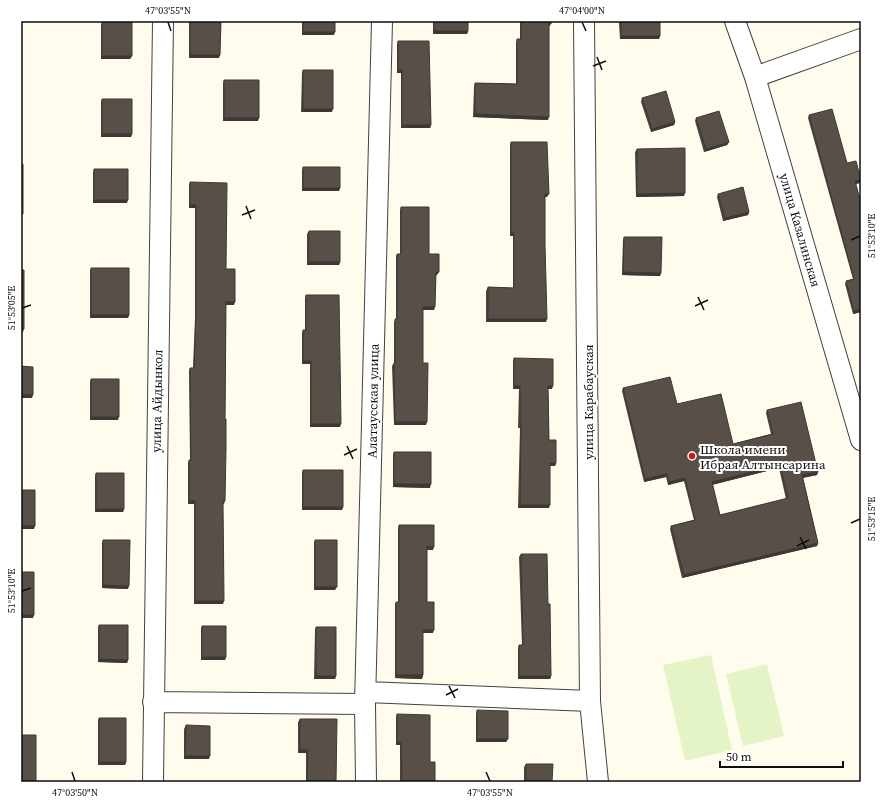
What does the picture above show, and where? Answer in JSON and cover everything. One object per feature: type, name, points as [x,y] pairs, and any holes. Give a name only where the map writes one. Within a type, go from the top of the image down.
[{"type":"street","name":"улица Айдынкол","points":[[153,782],[163,21]]},
{"type":"street","name":"Алатаусская улица","points":[[366,782],[366,698],[382,21]]},
{"type":"street","name":"улица Карабауская","points":[[584,21],[590,701],[598,782]]},
{"type":"street","name":"улица Казалинская","points":[[735,21],[755,77],[861,440]]},
{"type":"street","points":[[755,77],[861,39]]},
{"type":"street","points":[[153,702],[366,698],[590,701]]},
{"type":"green space","points":[[711,655],[732,750],[685,761],[663,665]]},
{"type":"green space","points":[[767,664],[784,736],[743,746],[726,674]]},
{"type":"building","points":[[190,21],[221,21],[220,55],[190,55]]},
{"type":"building","points":[[303,21],[335,21],[335,32],[303,32]]},
{"type":"building","points":[[434,21],[468,21],[468,31],[434,31]]},
{"type":"building","points":[[521,21],[552,21],[552,23],[549,23],[549,117],[475,114],[475,83],[517,84],[517,39],[521,39]]},
{"type":"building","points":[[621,21],[660,21],[660,36],[621,36]]},
{"type":"building","points":[[102,22],[132,22],[132,56],[102,56]]},
{"type":"building","points":[[398,41],[429,41],[431,125],[402,125],[402,70],[398,70]]},
{"type":"building","points":[[303,70],[333,70],[333,109],[303,109]]},
{"type":"building","points":[[224,80],[259,80],[259,118],[224,118]]},
{"type":"building","points":[[666,91],[675,122],[652,129],[642,98]]},
{"type":"building","points":[[102,99],[132,99],[132,134],[102,134]]},
{"type":"building","points":[[832,109],[847,163],[856,161],[861,180],[855,181],[861,204],[861,309],[854,311],[846,281],[854,279],[809,115]]},
{"type":"building","points":[[719,111],[729,142],[706,149],[696,118]]},
{"type":"building","points":[[511,142],[547,142],[549,194],[545,194],[545,245],[547,319],[488,319],[488,287],[514,288],[514,233],[511,233]]},
{"type":"building","points":[[685,148],[685,193],[637,194],[637,149]]},
{"type":"building","points":[[21,164],[23,164],[23,214],[21,214]]},
{"type":"building","points":[[303,167],[340,167],[340,188],[303,188]]},
{"type":"building","points":[[94,169],[128,169],[128,200],[94,200]]},
{"type":"building","points":[[190,182],[227,183],[226,269],[235,269],[235,302],[226,302],[226,449],[225,501],[223,501],[224,601],[195,601],[195,501],[189,501],[189,460],[191,460],[190,368],[194,368],[196,315],[196,205],[190,205]]},
{"type":"building","points":[[743,187],[749,212],[725,218],[718,194]]},
{"type":"building","points":[[401,207],[429,207],[429,254],[439,254],[439,272],[436,272],[435,307],[423,307],[423,363],[428,363],[427,422],[395,422],[395,319],[397,319],[397,254],[401,254]]},
{"type":"building","points":[[309,231],[340,231],[340,262],[308,262]]},
{"type":"building","points":[[624,237],[662,237],[661,273],[623,272]]},
{"type":"building","points":[[91,268],[129,268],[129,315],[91,315]]},
{"type":"building","points":[[21,270],[24,270],[24,329],[21,329]]},
{"type":"building","points":[[306,295],[339,295],[341,424],[311,424],[311,361],[303,361],[303,330],[306,330]]},
{"type":"building","points":[[514,358],[553,359],[553,386],[548,386],[549,440],[556,440],[556,463],[550,463],[550,505],[520,505],[520,386],[514,386]]},
{"type":"building","points":[[21,366],[33,367],[33,395],[21,394]]},
{"type":"building","points":[[670,377],[677,404],[721,394],[733,444],[773,434],[767,410],[801,402],[818,472],[802,475],[818,543],[684,575],[671,526],[695,520],[685,478],[669,482],[667,474],[645,479],[623,388]],"holes":[[[780,465],[788,498],[720,515],[712,482]]]},
{"type":"building","points":[[91,379],[119,379],[119,417],[91,417]]},
{"type":"building","points":[[394,452],[431,452],[431,484],[394,484]]},
{"type":"building","points":[[303,470],[343,470],[343,507],[303,507]]},
{"type":"building","points":[[96,473],[124,473],[124,509],[96,509]]},
{"type":"building","points":[[21,490],[35,490],[35,526],[21,526]]},
{"type":"building","points":[[399,525],[434,525],[434,547],[427,546],[427,602],[434,602],[434,630],[423,630],[423,675],[396,675],[396,602],[399,602]]},
{"type":"building","points":[[103,540],[130,540],[129,586],[103,585]]},
{"type":"building","points":[[315,540],[337,540],[337,587],[315,587]]},
{"type":"building","points":[[521,554],[547,554],[548,604],[550,604],[551,676],[519,676],[519,645],[523,645]]},
{"type":"building","points":[[21,572],[34,572],[34,615],[21,615]]},
{"type":"building","points":[[99,625],[128,625],[128,660],[99,659]]},
{"type":"building","points":[[202,626],[226,626],[226,657],[202,657]]},
{"type":"building","points":[[316,627],[336,627],[336,676],[316,676]]},
{"type":"building","points":[[477,710],[508,711],[508,739],[477,739]]},
{"type":"building","points":[[397,714],[430,715],[430,762],[435,762],[435,782],[402,782],[401,742],[397,742]]},
{"type":"building","points":[[99,718],[126,718],[126,762],[99,762]]},
{"type":"building","points":[[300,719],[337,719],[336,782],[307,782],[308,750],[300,750]]},
{"type":"building","points":[[186,725],[210,726],[210,756],[185,756]]},
{"type":"building","points":[[21,735],[36,735],[36,782],[21,782]]},
{"type":"building","points":[[526,764],[553,764],[552,782],[526,782]]},
{"type":"place","name":"Школа имени Ибрая Алтынсарина","points":[[692,456]]}]
